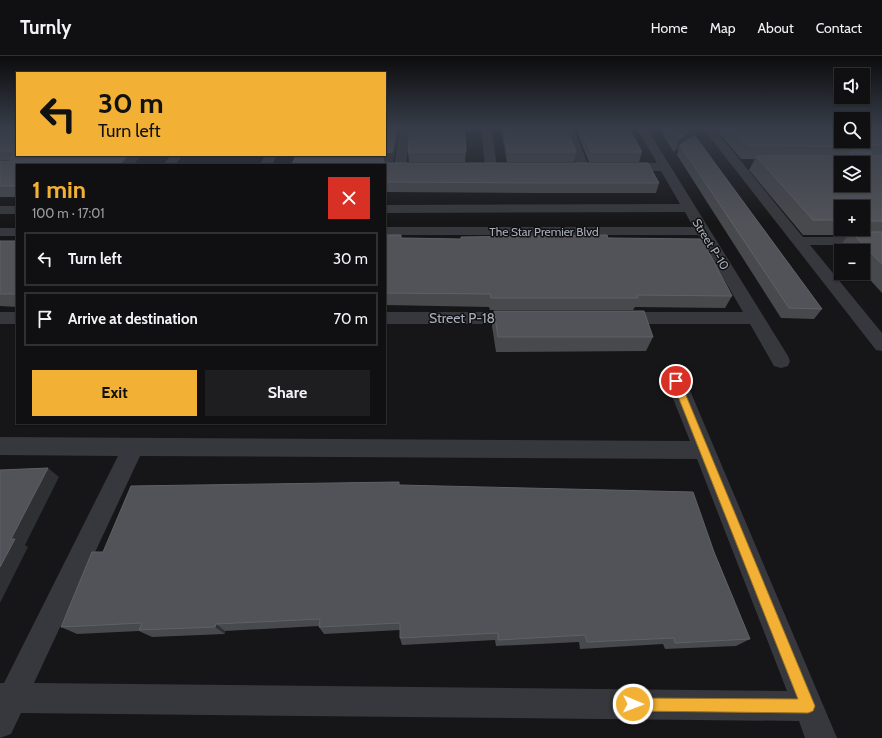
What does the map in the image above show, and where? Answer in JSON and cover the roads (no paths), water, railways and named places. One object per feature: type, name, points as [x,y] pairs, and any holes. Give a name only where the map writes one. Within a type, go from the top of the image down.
[{"type":"street","points":[[400,167],[401,159]]},
{"type":"street","points":[[490,159],[491,167]]},
{"type":"street","points":[[580,159],[583,167]]},
{"type":"street","name":"Street P-10","points":[[660,159],[688,208],[781,361]]},
{"type":"street","points":[[732,159],[882,345]]},
{"type":"street","points":[[736,164],[751,164]]},
{"type":"street","points":[[386,167],[415,167]]},
{"type":"street","points":[[476,167],[506,167]]},
{"type":"street","points":[[567,167],[598,167]]},
{"type":"street","points":[[613,167],[665,167]]},
{"type":"street","name":"The Star Premier Blvd","points":[[386,209],[688,208]]},
{"type":"street","points":[[0,210],[16,210]]},
{"type":"street","name":"The Star Premier Blvd","points":[[386,231],[703,231]]},
{"type":"street","points":[[0,232],[16,232]]},
{"type":"street","points":[[798,241],[882,241]]},
{"type":"street","points":[[0,318],[16,318]]},
{"type":"street","name":"Street P-18","points":[[386,318],[535,318]]},
{"type":"street","points":[[606,318],[756,318]]},
{"type":"street","points":[[676,381],[821,738]]},
{"type":"street","points":[[0,446],[704,450]]},
{"type":"street","points":[[133,447],[4,706],[808,706]]}]
